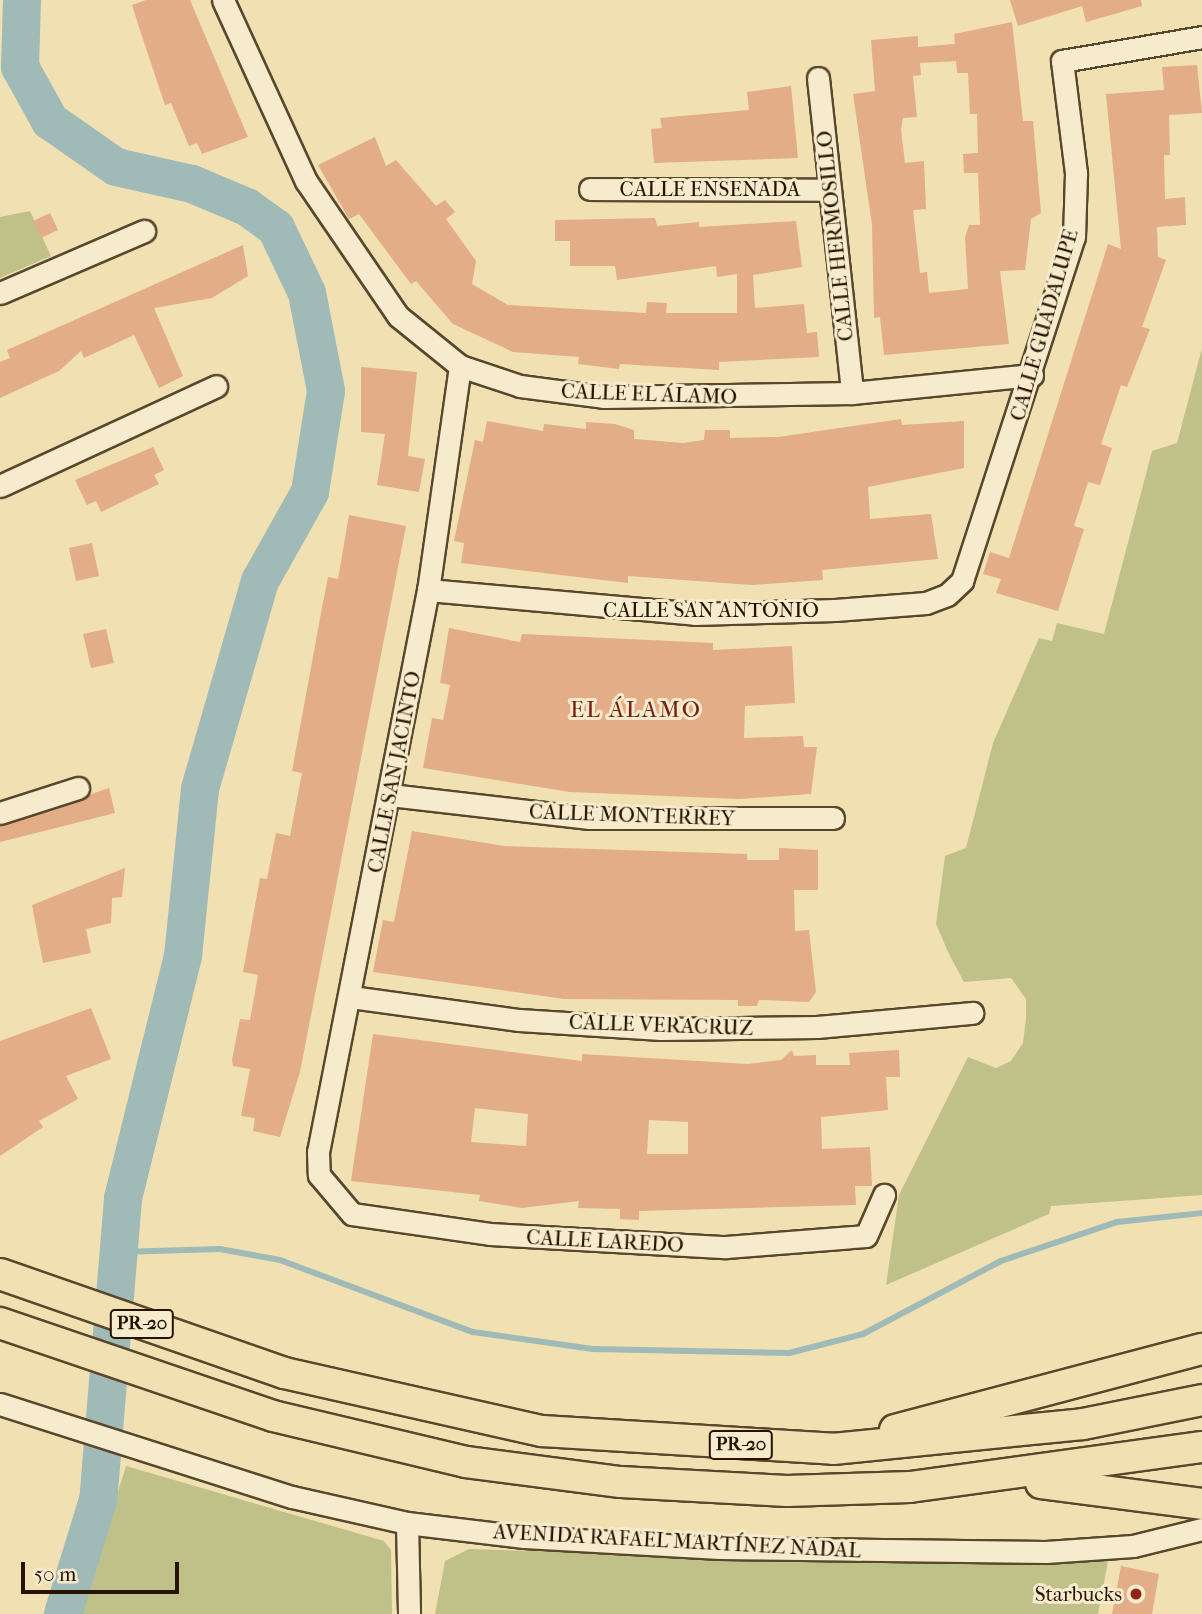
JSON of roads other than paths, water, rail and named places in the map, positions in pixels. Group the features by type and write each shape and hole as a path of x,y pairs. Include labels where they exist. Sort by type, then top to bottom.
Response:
{"highway":[{"name":"PR-20","path":"0,1274 284,1373 542,1431 833,1449 1083,1424 1202,1400"},
{"name":"PR-20","path":"0,1323 273,1416 466,1462 621,1482 787,1491 1006,1479 1202,1447"},
{"path":"833,1449 1202,1349"},
{"path":"1006,1479 1202,1504"},
{"path":"1117,1493 1202,1490"}],"street":[{"name":"CALLE EL ÁLAMO","path":"223,0 306,181 398,316 460,366 488,379 570,395 852,393 1032,375"},
{"name":"CALLE GUADALUPE","path":"971,557 1032,375 1074,237 1076,173 1062,61 1202,37"},
{"name":"CALLE HERMOSILLO","path":"818,79 852,393"},
{"name":"CALLE ENSENADA","path":"590,189 830,190"},
{"path":"0,293 144,231"},
{"name":"CALLE SAN JACINTO","path":"319,1175 318,1152 351,997 428,590 460,366"},
{"path":"0,486 216,386"},
{"name":"CALLE SAN ANTONIO","path":"428,590 616,611 835,610 926,603 947,595 962,581 971,557"},
{"path":"0,813 79,788"},
{"name":"CALLE MONTERREY","path":"390,794 590,818 833,818"},
{"name":"CALLE VERACRUZ","path":"351,997 519,1020 661,1029 817,1027 972,1013"},
{"name":"CALLE LAREDO","path":"319,1175 352,1214 490,1234 726,1247 866,1236 884,1195"},
{"name":"AVENIDA RAFAEL MARTÍNEZ NADAL","path":"0,1404 152,1457 407,1523 524,1537 720,1548 1004,1552 1133,1546 1202,1529"},
{"path":"407,1523 409,1614"}],"waterway":[{"path":"22,0 20,67 50,121 116,167 192,184 247,207 276,228 307,293 326,391 310,492 260,581 200,789 183,956 123,1199 98,1500 63,1614"},
{"path":"120,1252 220,1249 280,1260 473,1332 593,1349 789,1353 863,1334 1001,1261 1117,1222 1202,1213"}],"place":[{"name":"Starbucks","path":"1136,1594"}],"district":[{"name":"EL ÁLAMO","path":"636,710"}]}
